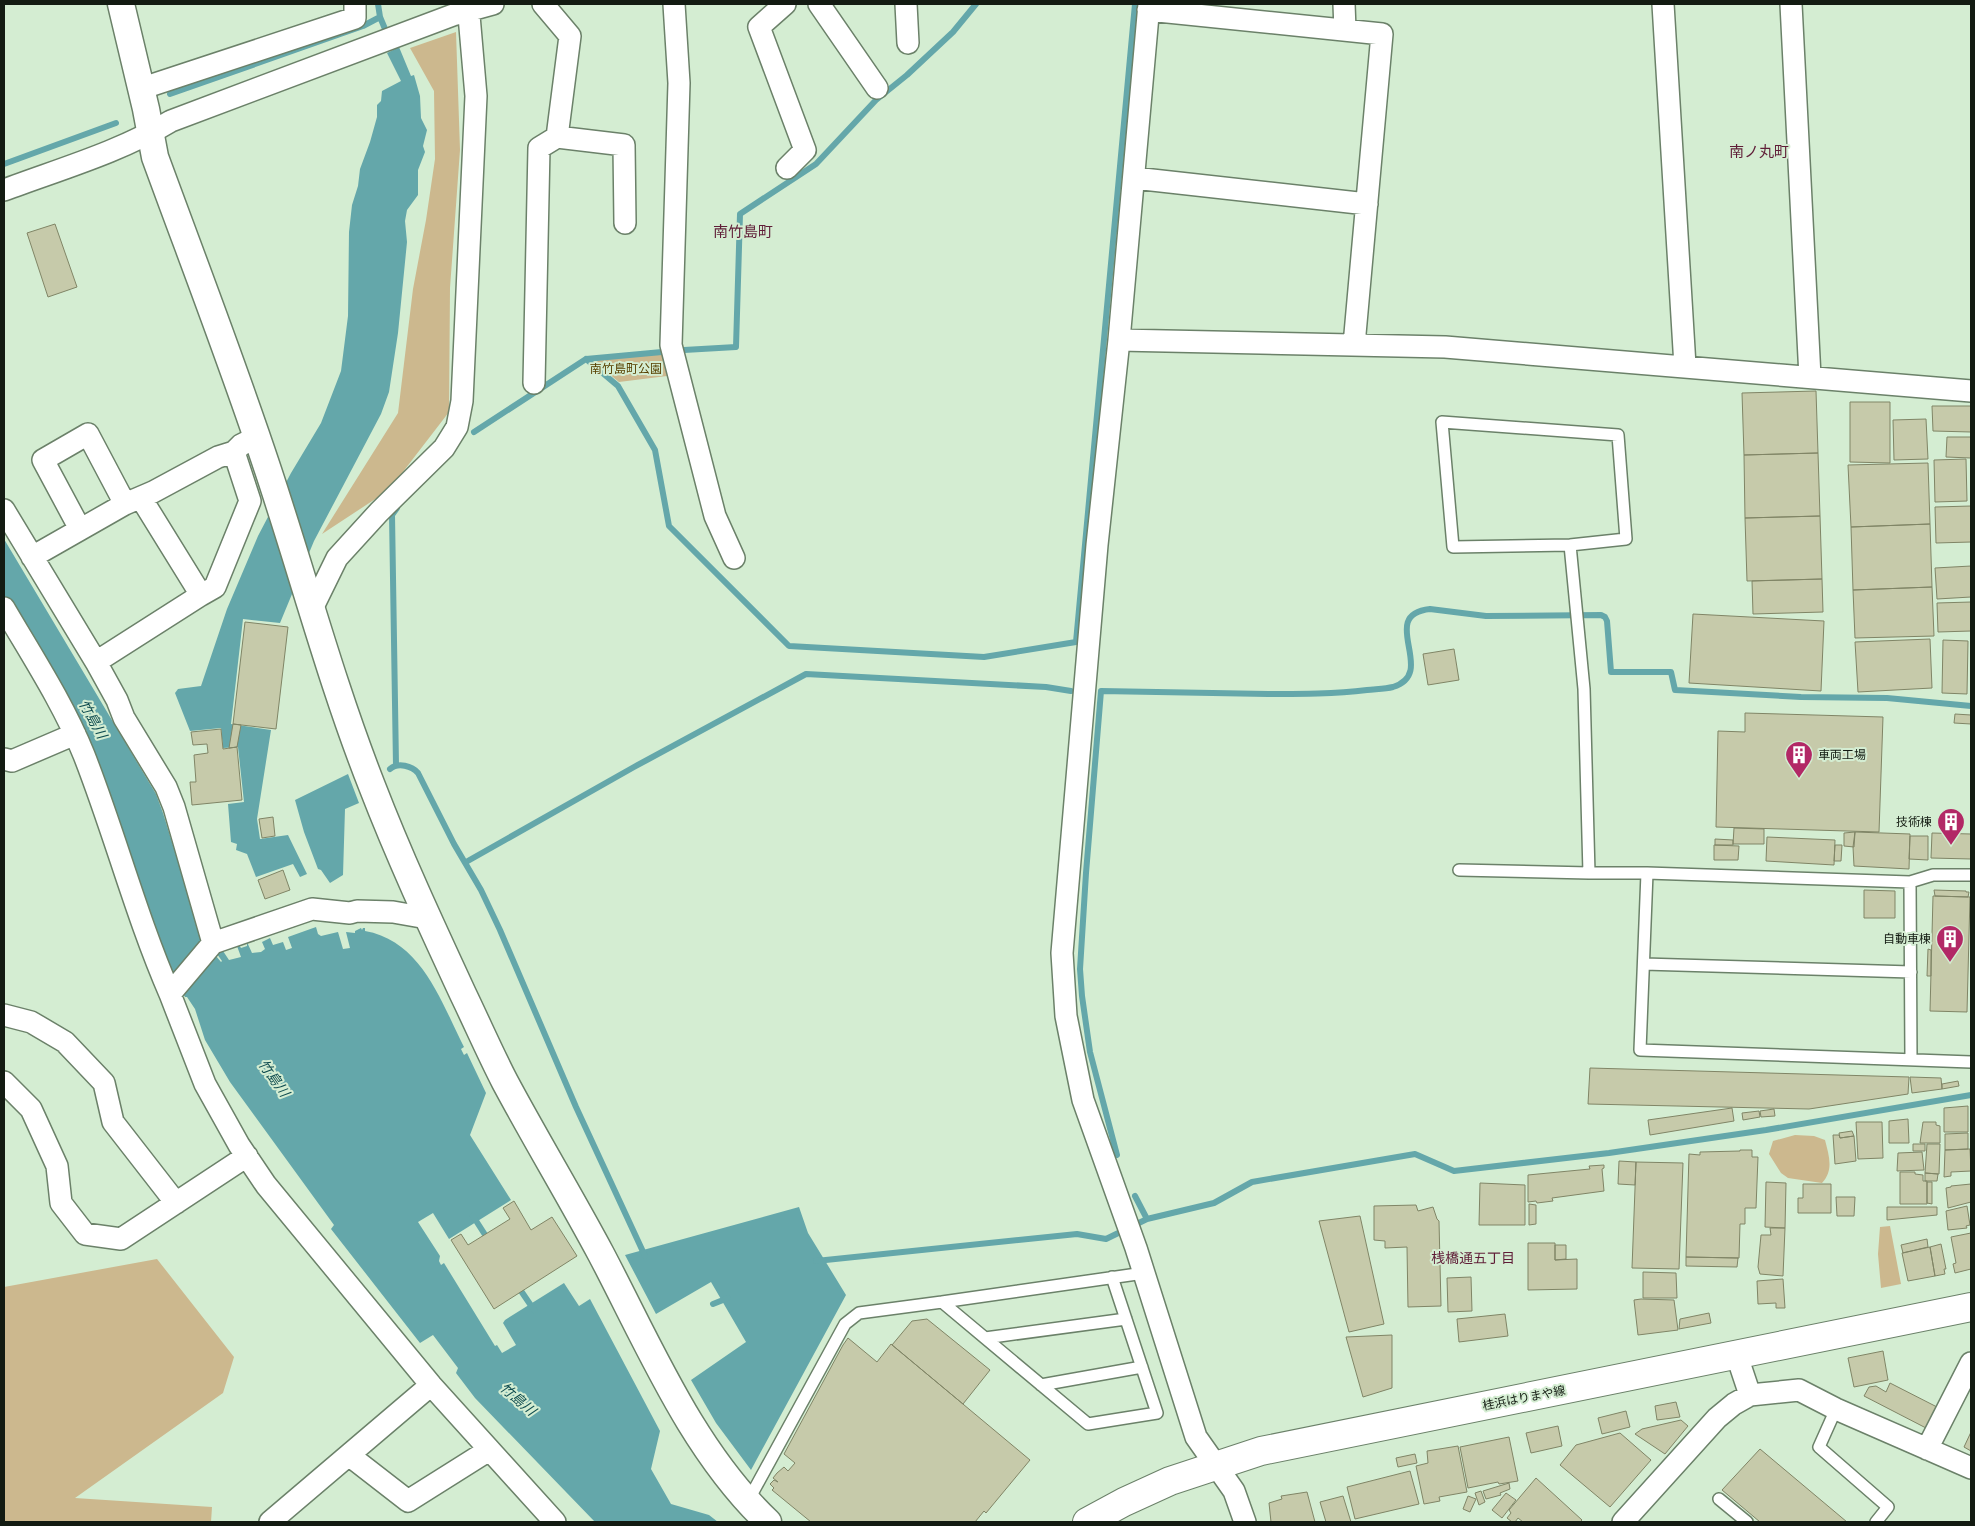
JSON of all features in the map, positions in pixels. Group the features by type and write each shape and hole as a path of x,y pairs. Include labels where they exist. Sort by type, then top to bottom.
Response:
{"main road":[{"name":"桂浜はりまや線","path":"1087,1522 1124,1502 1170,1481 1262,1451 1971,1310"}],"street":[{"path":"121,4 156,157 257,437 309,604 371,783 427,918 504,1080 600,1252 661,1369 703,1443 747,1503 768,1522"},
{"path":"140,89 355,18 355,4"},
{"path":"4,190 151,133 171,121 464,10 493,4"},
{"path":"543,4 570,36 557,137"},
{"path":"674,4 679,83 671,345 715,516 734,558"},
{"path":"785,4 759,27 805,150 787,168"},
{"path":"820,4 878,88"},
{"path":"906,4 908,43"},
{"path":"1344,4 1344,30"},
{"path":"1663,4 1685,366"},
{"path":"1791,4 1810,377"},
{"path":"1245,1522 1234,1491 1196,1437 1136,1248 1083,1100 1066,1016 1062,953 1097,544 1119,340 1149,7 1382,34 1354,346"},
{"path":"309,604 337,558 379,512 444,448 457,427 462,401 476,96 464,10"},
{"path":"534,383 539,148 557,137 624,145 625,224"},
{"path":"1134,178 1367,204"},
{"path":"1119,340 1445,347 1971,390"},
{"path":"80,529 43,460 88,434 133,501 201,595"},
{"path":"32,557 133,501 218,457 234,452 241,445 257,437"},
{"path":"96,662 215,587 250,501 234,452"},
{"path":"4,510 96,662 117,700 124,718 171,797 210,946"},
{"path":"4,608 66,714 75,734 84,755 152,953 172,992 205,1084 247,1156 266,1185 431,1385 555,1522"},
{"path":"4,759 12,761 75,734"},
{"path":"172,992 210,946 312,909 350,913 357,911 393,912 427,918"},
{"path":"4,1015 31,1022 65,1042 104,1083 113,1122 176,1203"},
{"path":"4,1082 31,1109 57,1166 61,1203 85,1234 121,1239 247,1156"},
{"path":"1737,1356 1750,1395"},
{"path":"1927,1449 1971,1364"},
{"path":"270,1522 350,1456 431,1385"},
{"path":"1629,1520 1717,1418 1734,1404 1750,1395 1799,1390 1836,1409 1971,1468"},
{"path":"350,1456 408,1501 489,1450"}],"lane":[{"path":"1442,422 1618,435 1626,539 1570,545 1453,547 1442,422"},
{"path":"1570,545 1584,689 1589,873"},
{"path":"1459,870 1647,873 1910,882 1933,875 1971,875"},
{"path":"1647,873 1640,1050 1971,1062"},
{"path":"1910,882 1911,1060"},
{"path":"1644,964 1911,972"},
{"path":"747,1503 845,1324 859,1313 1144,1273"},
{"path":"942,1302 1088,1424 1157,1413 1112,1278"},
{"path":"985,1338 1126,1319"},
{"path":"1041,1385 1142,1367"},
{"path":"1836,1409 1819,1447 1888,1506 1876,1522"},
{"path":"1719,1499 1746,1522"}],"green space":[{"path":"456,32 460,150 450,288 449,412 389,490 322,534 398,413 413,289 435,159 434,91 410,48"},
{"name":"南竹島町公園","path":"662,353 667,376 619,382 592,360"},
{"path":"1795,1135 1814,1136 1825,1140 1829,1157 1829,1168 1826,1178 1822,1183 1788,1178 1781,1173 1769,1154 1773,1141"},
{"path":"1890,1226 1901,1284 1881,1288 1878,1254 1880,1227"},
{"path":"157,1259 234,1357 223,1393 75,1498 212,1507 211,1522 4,1522 4,1287"}],"water":[{"path":"399,47 411,76 414,75 420,96 421,118 427,130 423,146 425,152 418,170 418,195 407,210 405,221 407,242 398,333 389,392 381,414 314,541 280,623 243,619 231,724 271,730 257,819 260,839 288,835 307,874 300,877 293,864 256,877 247,854 236,850 237,844 231,842 228,804 244,802 238,747 223,748 221,728 190,731 175,693 178,689 201,686 227,609 258,536 291,473 321,423 341,371 348,316 349,232 352,205 358,186 360,169 377,117 377,105 381,101 382,91 401,81 387,53"},
{"name":"竹島川","path":"4,539 156,794 202,939 221,962 217,954 223,951 229,960 241,957 237,946 239,945 241,948 247,946 247,942 252,953 261,952 265,949 262,942 270,938 273,945 283,942 286,950 292,948 288,937 316,927 318,934 321,936 338,932 343,949 350,948 346,932 355,933 355,931 361,928 362,930 365,928 365,931 385,937 401,947 415,960 427,976 438,993 464,1047 461,1049 464,1055 467,1053 486,1093 470,1135 511,1200 449,1239 433,1213 418,1222 440,1256 439,1261 441,1265 444,1263 495,1346 497,1345 502,1353 516,1345 503,1323 505,1320 564,1283 579,1306 590,1299 660,1431 651,1469 671,1504 709,1515 718,1522 595,1522 475,1398 456,1373 458,1368 433,1335 420,1343 331,1229 334,1225 230,1082 205,1040 195,1009 187,997 185,997 173,975 86,730 27,628 24,629 4,595"},
{"path":"348,774 359,803 345,809 343,875 330,883 321,870 318,869 304,832 295,800"},
{"path":"799,1207 808,1233 846,1295 751,1470 716,1423 691,1380 746,1342 711,1282 656,1314 625,1255"}],"building":[{"path":"55,224 77,287 48,297 27,233"},
{"path":"1816,391 1818,453 1744,455 1742,393"},
{"path":"1850,402 1890,402 1890,463 1850,462"},
{"path":"1932,406 1971,406 1971,432 1933,431"},
{"path":"1926,419 1928,459 1894,460 1893,420"},
{"path":"1947,437 1971,437 1971,458 1946,457"},
{"path":"1818,453 1820,516 1745,518 1744,455"},
{"path":"1966,459 1967,501 1935,502 1934,460"},
{"path":"1928,463 1930,524 1851,527 1848,465"},
{"path":"1971,506 1971,542 1936,543 1935,507"},
{"path":"1820,516 1822,579 1747,581 1745,518"},
{"path":"1930,524 1932,587 1853,590 1851,527"},
{"path":"1971,566 1971,597 1937,599 1935,568"},
{"path":"1822,579 1823,612 1753,614 1752,581"},
{"path":"1932,587 1934,636 1855,638 1853,590"},
{"path":"1971,602 1971,631 1938,632 1937,603"},
{"path":"1693,614 1824,621 1821,691 1689,683"},
{"path":"245,622 288,627 276,729 233,724"},
{"path":"1930,639 1932,688 1858,692 1855,642"},
{"path":"1943,640 1968,641 1967,694 1942,693"},
{"path":"1454,649 1459,680 1428,685 1423,654"},
{"name":"車両工場","path":"1745,713 1883,717 1879,832 1716,827 1718,731 1745,732"},
{"path":"1955,714 1971,715 1971,724 1954,723"},
{"path":"233,724 241,725 237,747 229,748"},
{"path":"221,729 223,749 237,747 242,800 192,805 190,782 196,782 194,755 208,753 207,744 193,745 191,732"},
{"path":"273,817 275,836 262,838 259,819"},
{"path":"1734,828 1764,829 1764,844 1733,844"},
{"path":"1855,832 1910,834 1909,869 1854,866 1853,847"},
{"path":"1855,832 1854,847 1844,846 1844,833"},
{"name":"技術棟","path":"1932,833 1971,834 1971,859 1931,858"},
{"path":"1910,836 1928,836 1928,860 1909,859"},
{"path":"1767,837 1835,840 1834,865 1766,861"},
{"path":"1715,839 1733,840 1733,845 1715,845"},
{"path":"1714,845 1739,846 1738,860 1714,860"},
{"path":"1835,845 1842,845 1841,861 1834,861"},
{"path":"283,870 290,890 265,899 258,880"},
{"path":"1864,890 1895,891 1895,918 1864,918"},
{"path":"1934,890 1969,892 1968,897 1935,896"},
{"name":"自動車棟","path":"1933,896 1970,897 1967,1012 1930,1011"},
{"path":"1928,949 1931,950 1931,976 1927,976"},
{"path":"1590,1068 1909,1077 1908,1094 1809,1109 1588,1104"},
{"path":"1910,1077 1941,1078 1942,1089 1912,1093"},
{"path":"1958,1081 1959,1086 1942,1089 1942,1084"},
{"path":"1968,1106 1968,1132 1944,1132 1944,1108"},
{"path":"1732,1108 1734,1121 1650,1135 1648,1120"},
{"path":"1774,1109 1775,1116 1761,1117 1760,1111"},
{"path":"1759,1111 1760,1117 1743,1120 1742,1113"},
{"path":"1908,1119 1909,1143 1889,1143 1889,1121"},
{"path":"1856,1122 1882,1122 1883,1158 1858,1159"},
{"path":"1923,1122 1936,1122 1936,1125 1940,1126 1940,1143 1920,1143"},
{"path":"1852,1131 1854,1136 1840,1138 1839,1133"},
{"path":"1968,1133 1968,1149 1945,1150 1945,1134"},
{"path":"1833,1135 1839,1135 1840,1138 1854,1136 1856,1161 1835,1164"},
{"path":"1913,1144 1925,1144 1925,1151 1913,1151"},
{"path":"1927,1144 1940,1144 1939,1174 1925,1173"},
{"path":"1970,1149 1971,1171 1951,1172 1951,1176 1944,1177 1945,1150"},
{"path":"1752,1150 1752,1157 1758,1157 1756,1208 1745,1208 1745,1224 1740,1224 1739,1258 1686,1257 1689,1154 1700,1155 1700,1152"},
{"path":"1922,1152 1924,1170 1897,1171 1898,1153"},
{"path":"1619,1161 1636,1162 1635,1185 1618,1184"},
{"path":"1636,1162 1683,1163 1679,1269 1632,1268"},
{"path":"1604,1165 1602,1169 1604,1191 1552,1198 1553,1201 1528,1202 1528,1175 1590,1169 1589,1166"},
{"path":"1900,1172 1915,1172 1915,1174 1923,1175 1923,1181 1927,1181 1927,1204 1900,1204"},
{"path":"1925,1173 1938,1174 1937,1181 1925,1181"},
{"path":"1766,1182 1786,1183 1785,1228 1765,1227"},
{"path":"1927,1182 1932,1182 1932,1204 1927,1203"},
{"path":"1480,1183 1525,1185 1525,1225 1479,1225"},
{"path":"1803,1184 1831,1184 1831,1213 1798,1213 1798,1198 1803,1198"},
{"path":"1971,1184 1971,1202 1948,1208 1946,1188"},
{"path":"1836,1197 1855,1197 1854,1216 1837,1216"},
{"path":"514,1201 531,1230 552,1217 577,1256 494,1309 451,1240 461,1234 468,1245 510,1219 503,1208"},
{"path":"1529,1204 1536,1205 1536,1224 1529,1225"},
{"path":"1416,1205 1418,1211 1433,1207 1439,1221 1441,1306 1408,1307 1407,1247 1385,1248 1385,1241 1374,1240 1374,1206"},
{"path":"1967,1206 1970,1225 1966,1226 1967,1228 1948,1230 1946,1211"},
{"path":"1887,1207 1937,1207 1937,1215 1887,1220"},
{"path":"1360,1216 1384,1324 1349,1332 1319,1221"},
{"path":"1770,1228 1785,1228 1783,1276 1760,1274 1758,1267 1761,1235 1771,1235"},
{"path":"1971,1233 1971,1269 1955,1273 1953,1264 1956,1263 1951,1237"},
{"path":"1927,1239 1928,1247 1903,1253 1901,1245"},
{"path":"1528,1243 1555,1243 1555,1260 1577,1259 1577,1289 1528,1290"},
{"path":"1941,1244 1946,1269 1944,1269 1945,1274 1935,1276 1930,1247"},
{"path":"1555,1245 1566,1245 1566,1259 1555,1260"},
{"path":"1930,1247 1935,1276 1908,1281 1902,1253"},
{"path":"1686,1257 1738,1258 1737,1267 1686,1266"},
{"path":"1643,1272 1676,1273 1677,1298 1643,1298"},
{"path":"1471,1277 1472,1311 1448,1312 1447,1278"},
{"path":"1783,1279 1785,1308 1776,1308 1776,1303 1758,1304 1757,1281"},
{"path":"1634,1300 1674,1300 1678,1330 1638,1335"},
{"path":"1709,1313 1711,1323 1679,1329 1680,1319"},
{"path":"1505,1314 1508,1336 1459,1342 1457,1319"},
{"path":"927,1319 990,1370 963,1404 892,1345 912,1321"},
{"path":"1392,1335 1392,1388 1363,1397 1346,1337"},
{"path":"848,1338 877,1362 891,1344 1030,1460 986,1513 984,1511 975,1522 811,1522 772,1490 774,1488 770,1484 774,1480 778,1482 773,1478 777,1473 784,1467 788,1471 795,1463 784,1454"},
{"path":"1883,1351 1888,1380 1854,1387 1848,1358"},
{"path":"1890,1383 1937,1407 1926,1428 1864,1396 1869,1387 1876,1386 1886,1392"},
{"path":"1676,1402 1680,1417 1657,1420 1655,1406"},
{"path":"1626,1411 1630,1427 1602,1434 1598,1418"},
{"path":"1681,1420 1688,1426 1665,1454 1635,1434 1642,1429"},
{"path":"1558,1426 1562,1446 1531,1453 1526,1433"},
{"path":"1971,1432 1971,1451 1964,1447"},
{"path":"1620,1433 1651,1460 1610,1507 1560,1465 1576,1445"},
{"path":"1509,1437 1518,1481 1499,1484 1498,1482 1468,1488 1460,1447"},
{"path":"1458,1446 1467,1492 1439,1497 1440,1501 1424,1504 1416,1466 1428,1463 1427,1451"},
{"path":"1760,1449 1847,1522 1760,1522 1722,1490"},
{"path":"1415,1454 1417,1463 1398,1467 1396,1458"},
{"path":"1410,1471 1419,1504 1355,1519 1347,1487"},
{"path":"1536,1478 1582,1520 1580,1522 1523,1522 1518,1518 1515,1522 1512,1522 1507,1518 1511,1513 1509,1510"},
{"path":"1509,1483 1510,1489 1500,1493 1501,1495 1486,1499 1483,1491"},
{"path":"1481,1491 1485,1502 1479,1505 1475,1493"},
{"path":"1307,1492 1315,1522 1271,1522 1269,1503 1282,1499 1281,1496"},
{"path":"1506,1493 1516,1500 1502,1518 1492,1510"},
{"path":"1343,1496 1351,1522 1326,1522 1320,1502"},
{"path":"1468,1496 1476,1499 1470,1512 1463,1509"}],"waterway":[{"path":"378,4 380,17 388,36"},
{"path":"684,350 736,347 740,214 816,164 876,100 907,75 953,32 976,4"},
{"path":"586,359 618,386 655,450 669,526 789,646 984,657 1076,642 1135,4"},
{"path":"170,94 363,26 380,17"},
{"path":"4,164 116,123"},
{"path":"474,432 586,359 662,352"},
{"path":"396,765 392,515 397,508"},
{"path":"1117,1155 1090,1052 1080,969 1101,691 1306,694 1393,687 1406,680 1411,670 1407,633 1408,622 1415,614 1430,609 1486,616 1601,615 1607,621 1611,672 1671,672 1675,690 1801,697 1887,698 1971,706"},
{"path":"466,862 634,767 806,674 1046,687 1071,691"},
{"path":"390,769 397,766 405,766 412,768 418,773 454,844 481,890 576,1107 645,1256"},
{"path":"816,1261 1077,1234 1106,1239 1147,1219 1214,1203 1252,1182 1415,1154 1454,1171 1609,1153 1766,1130 1971,1095"},
{"path":"1135,1196 1147,1219"},
{"path":"473,1216 489,1241"},
{"path":"517,1285 534,1310"},
{"path":"713,1304 728,1298"}],"place":[{"name":"車両工場","path":"1799,779"},
{"name":"技術棟","path":"1951,846"},
{"name":"自動車棟","path":"1950,963"}],"district":[{"name":"南ノ丸町","path":"1759,152"},
{"name":"南竹島町","path":"743,232"},
{"name":"桟橋通五丁目","path":"1473,1258"}]}
